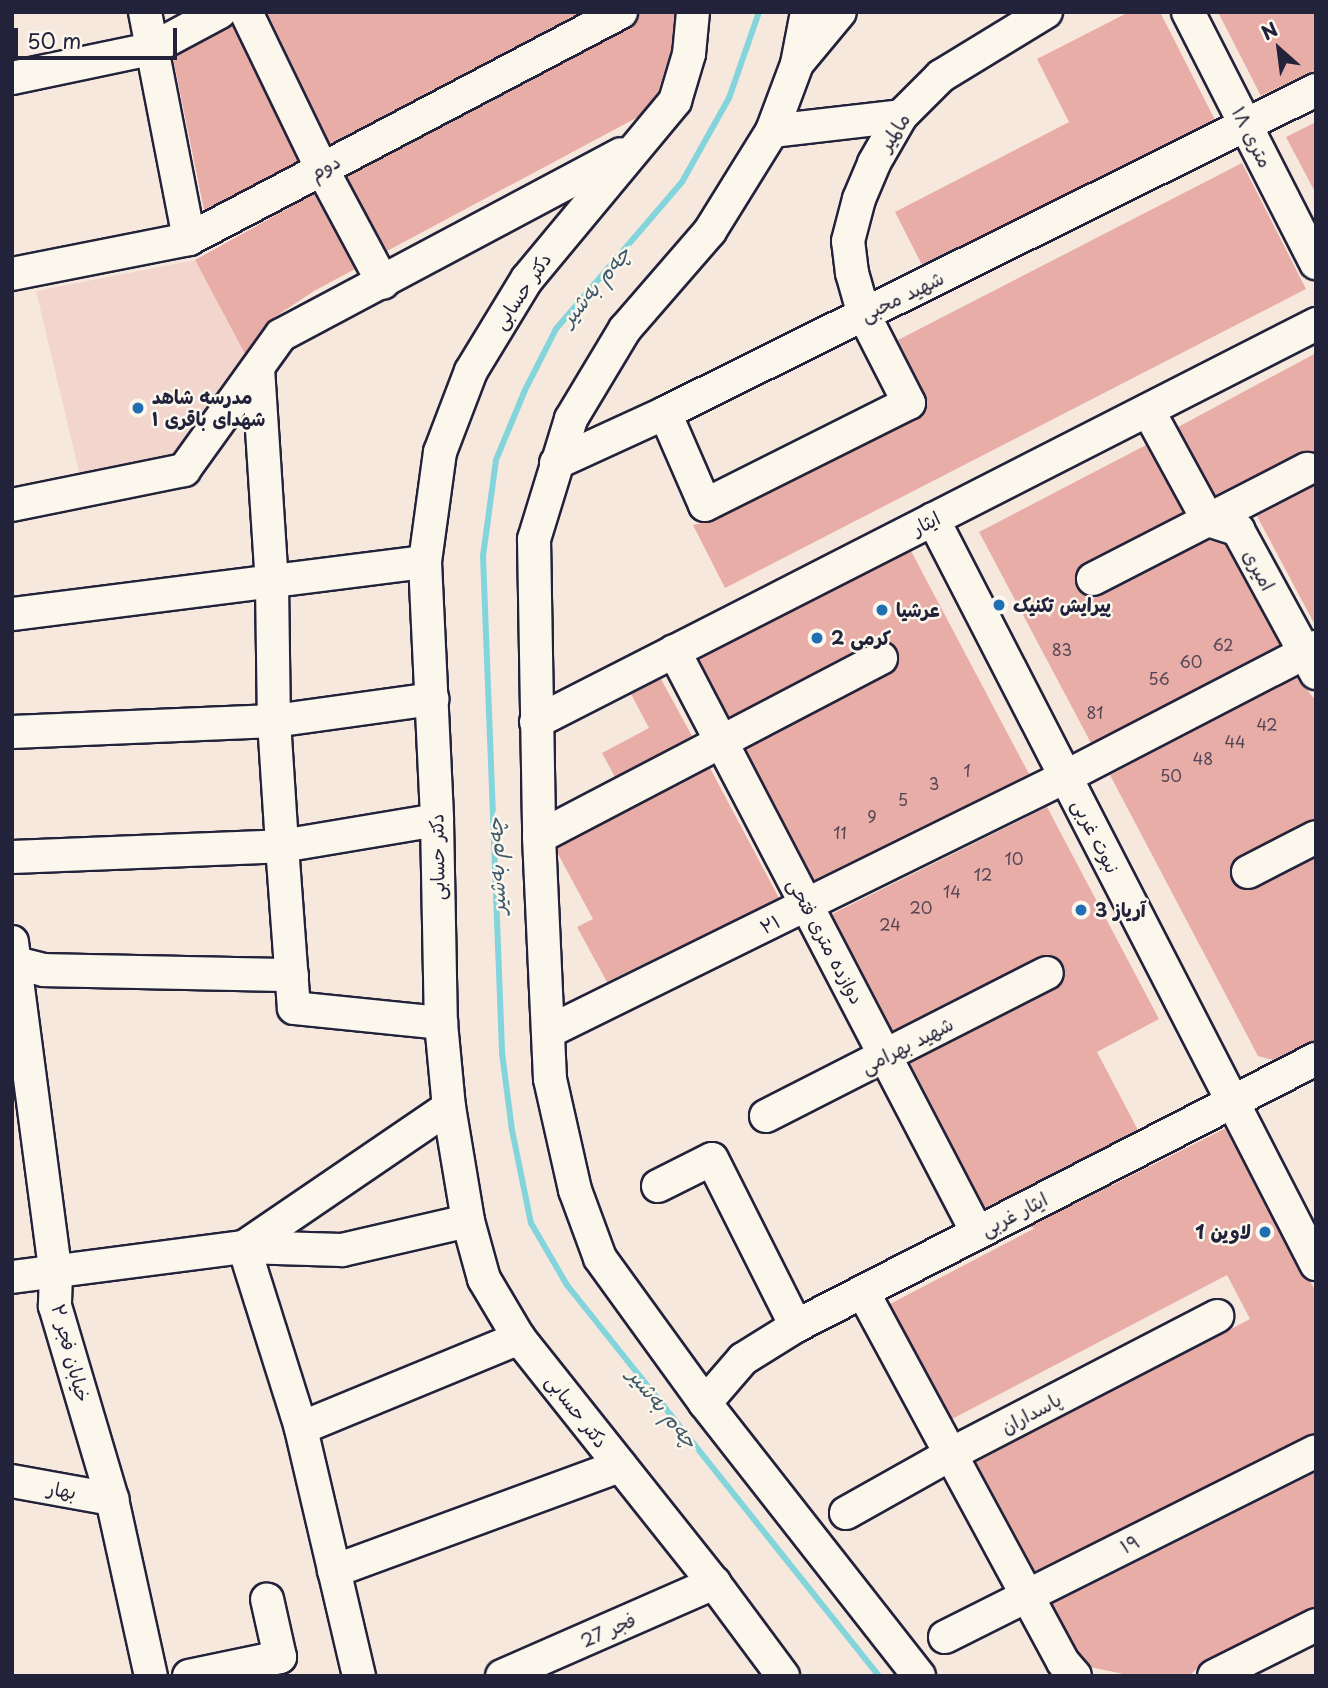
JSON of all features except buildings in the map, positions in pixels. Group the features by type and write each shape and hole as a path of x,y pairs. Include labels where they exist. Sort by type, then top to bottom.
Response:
{"street":[{"path":"145,12 189,239"},
{"path":"12,78 151,49 220,12"},
{"path":"246,12 322,169 383,283"},
{"name":"دوم","path":"12,274 189,239 621,12"},
{"name":"دکتر حسابی","path":"693,12 689,54 676,101 635,146 527,279 471,370 440,452 425,562 437,820 441,1023 449,1107 468,1221 484,1279 519,1338 714,1583 783,1676"},
{"path":"807,12 797,64 772,131 710,231 625,328 571,419 534,539 539,837 550,1079 575,1190 600,1258 705,1403 919,1676"},
{"path":"797,64 840,12"},
{"name":"مالمیر","path":"665,413 705,505 909,403 864,315 852,272 848,241 859,199 874,163 901,117 941,76 1046,12"},
{"name":"۱۸ متری","path":"1188,12 1316,263"},
{"name":"شهید محبی","path":"556,463 665,413 1316,90"},
{"path":"772,131 901,117"},
{"path":"12,505 184,470 282,335 635,146"},
{"name":"ایثار","path":"536,722 1316,324"},
{"path":"258,369 272,583 274,721 294,1008 441,1023"},
{"path":"1147,410 1208,520"},
{"path":"1093,579 1307,469"},
{"name":"نبوت غربی","path":"933,519 1316,1264"},
{"name":"امیری","path":"1208,520 1238,530 1312,658"},
{"path":"12,614 425,562"},
{"name":"دوازده متری فتحی","path":"674,651 977,1232"},
{"path":"539,837 881,658"},
{"name":"۲۱","path":"548,1032 1312,658"},
{"path":"12,732 274,721 432,699"},
{"path":"12,857 282,846 437,820"},
{"path":"1248,872 1316,836"},
{"path":"13,955 44,971 292,975"},
{"name":"خیابان فجر ۲","path":"13,955 56,1274 55,1306 112,1499 151,1676"},
{"name":"شهید بهرامی","path":"766,1116 1048,973"},
{"name":"ایثار غربی","path":"705,1403 743,1359 796,1326 1316,1059"},
{"path":"244,1247 449,1107"},
{"path":"658,1186 712,1158 796,1326"},
{"path":"12,1278 244,1247 342,1250 468,1221"},
{"path":"244,1247 301,1428 359,1676"},
{"path":"863,1292 1063,1662 1075,1676"},
{"name":"پاسداران","path":"846,1513 951,1454 1217,1315"},
{"path":"301,1428 519,1338"},
{"name":"۱۹","path":"945,1637 1316,1451"},
{"path":"334,1571 620,1466"},
{"name":"بهار","path":"12,1481 112,1499"},
{"name":"فجر 27","path":"502,1676 714,1583"},
{"path":"189,1676 280,1657 267,1599"},
{"path":"1214,1676 1268,1664 1316,1625"}],"shaded area":[{"name":"مدرسه شاهد شهدای باقری ۱","path":"195,260 247,358 175,458 80,476 36,291"}],"waterway":[{"name":"چەم بەشیر","path":"759,12 729,98 682,182 556,329 525,390 496,460 483,556 502,1053 512,1130 531,1223 567,1285 879,1676"}],"place":[{"name":"مدرسه شاهد شهدای باقری ۱","path":"138,408"},
{"name":"پیرایش تکنیک","path":"999,605"},
{"name":"عرشیا","path":"882,610"},
{"name":"کرمی 2","path":"817,638"},
{"name":"آریاز 3","path":"1081,910"},
{"name":"لاوین 1","path":"1265,1232"}]}
